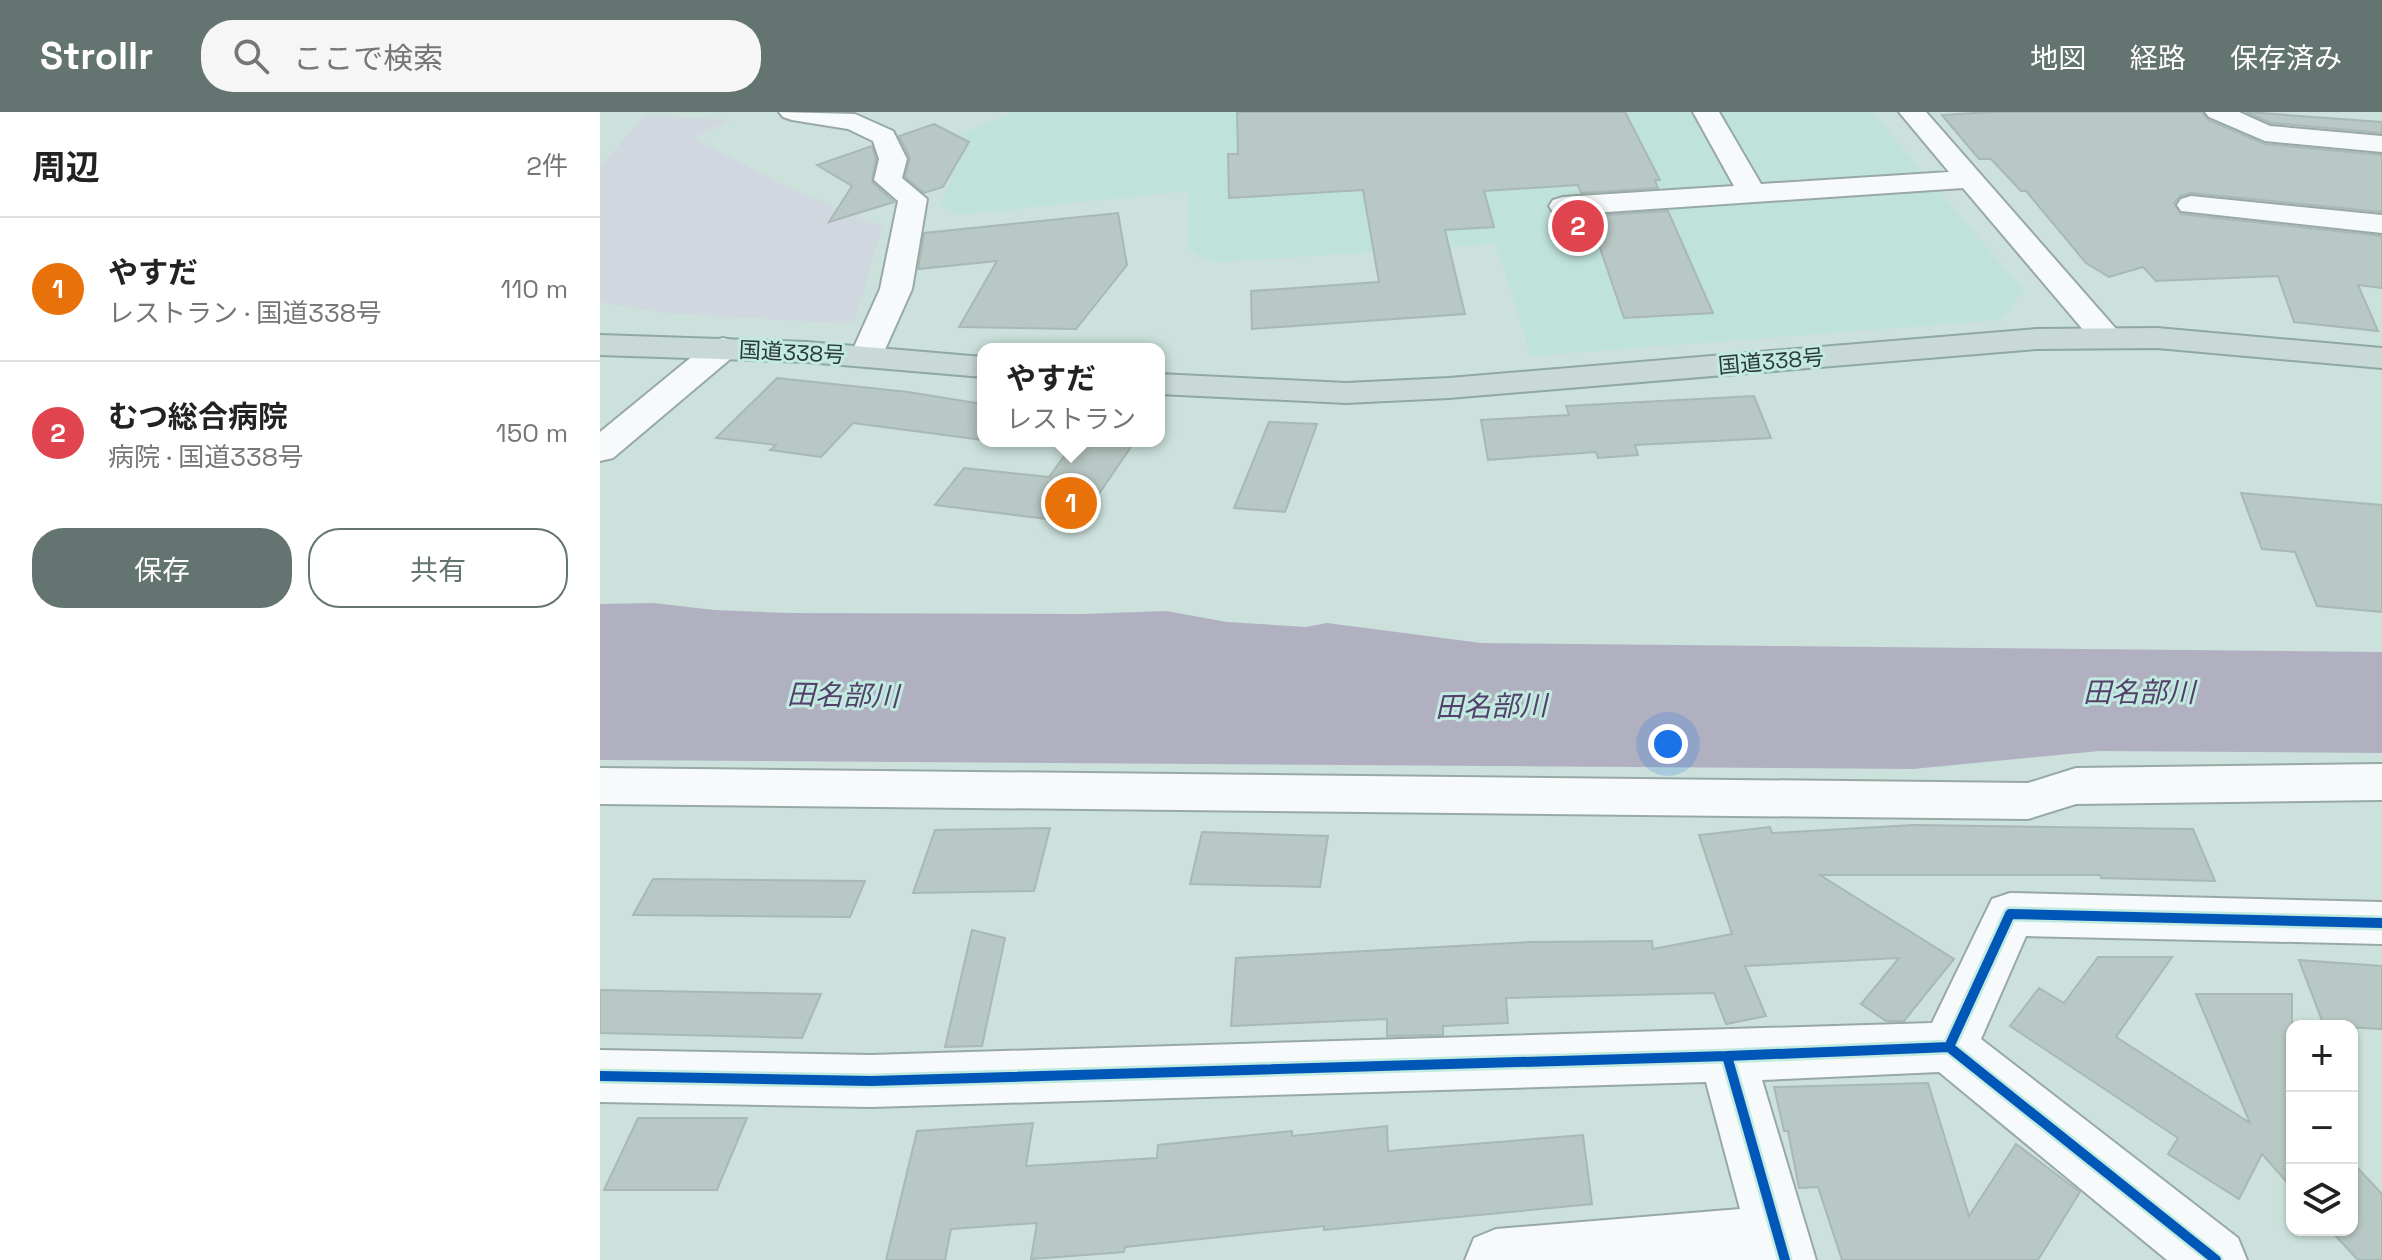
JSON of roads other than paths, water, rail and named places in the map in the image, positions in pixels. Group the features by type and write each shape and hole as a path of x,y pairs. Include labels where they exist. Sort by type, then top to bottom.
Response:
{"highway":[{"name":"国道338号","path":"1165,384 1346,393 1449,388 2036,339 2231,342 2379,363"},
{"name":"国道338号","path":"607,342 867,356 977,366"}],"street":[{"path":"792,112 855,122 884,137 893,159 888,180 913,199 896,289 867,356"},
{"path":"1706,112 1752,194"},
{"path":"1912,112 2108,338"},
{"path":"2218,112 2265,133 2382,144"},
{"path":"1563,206 1971,179"},
{"path":"2191,205 2382,224"},
{"path":"600,450 723,348"},
{"path":"600,786 2028,801 2076,786 2382,782"},
{"path":"1949,1047 2010,914 2382,923"},
{"path":"600,1076 871,1081 1949,1047 2216,1260"},
{"path":"1496,1260 1781,1248 1727,1056"}],"water":[{"name":"田名部川","path":"654,603 714,610 790,613 1082,614 1166,611 1227,622 1306,627 1327,623 1481,643 2382,652 2382,753 2099,751 1913,769 600,760 600,604"}],"place":[{"name":"むつ総合病院","path":"1578,226"},
{"name":"やすだ","path":"1071,503"}]}
